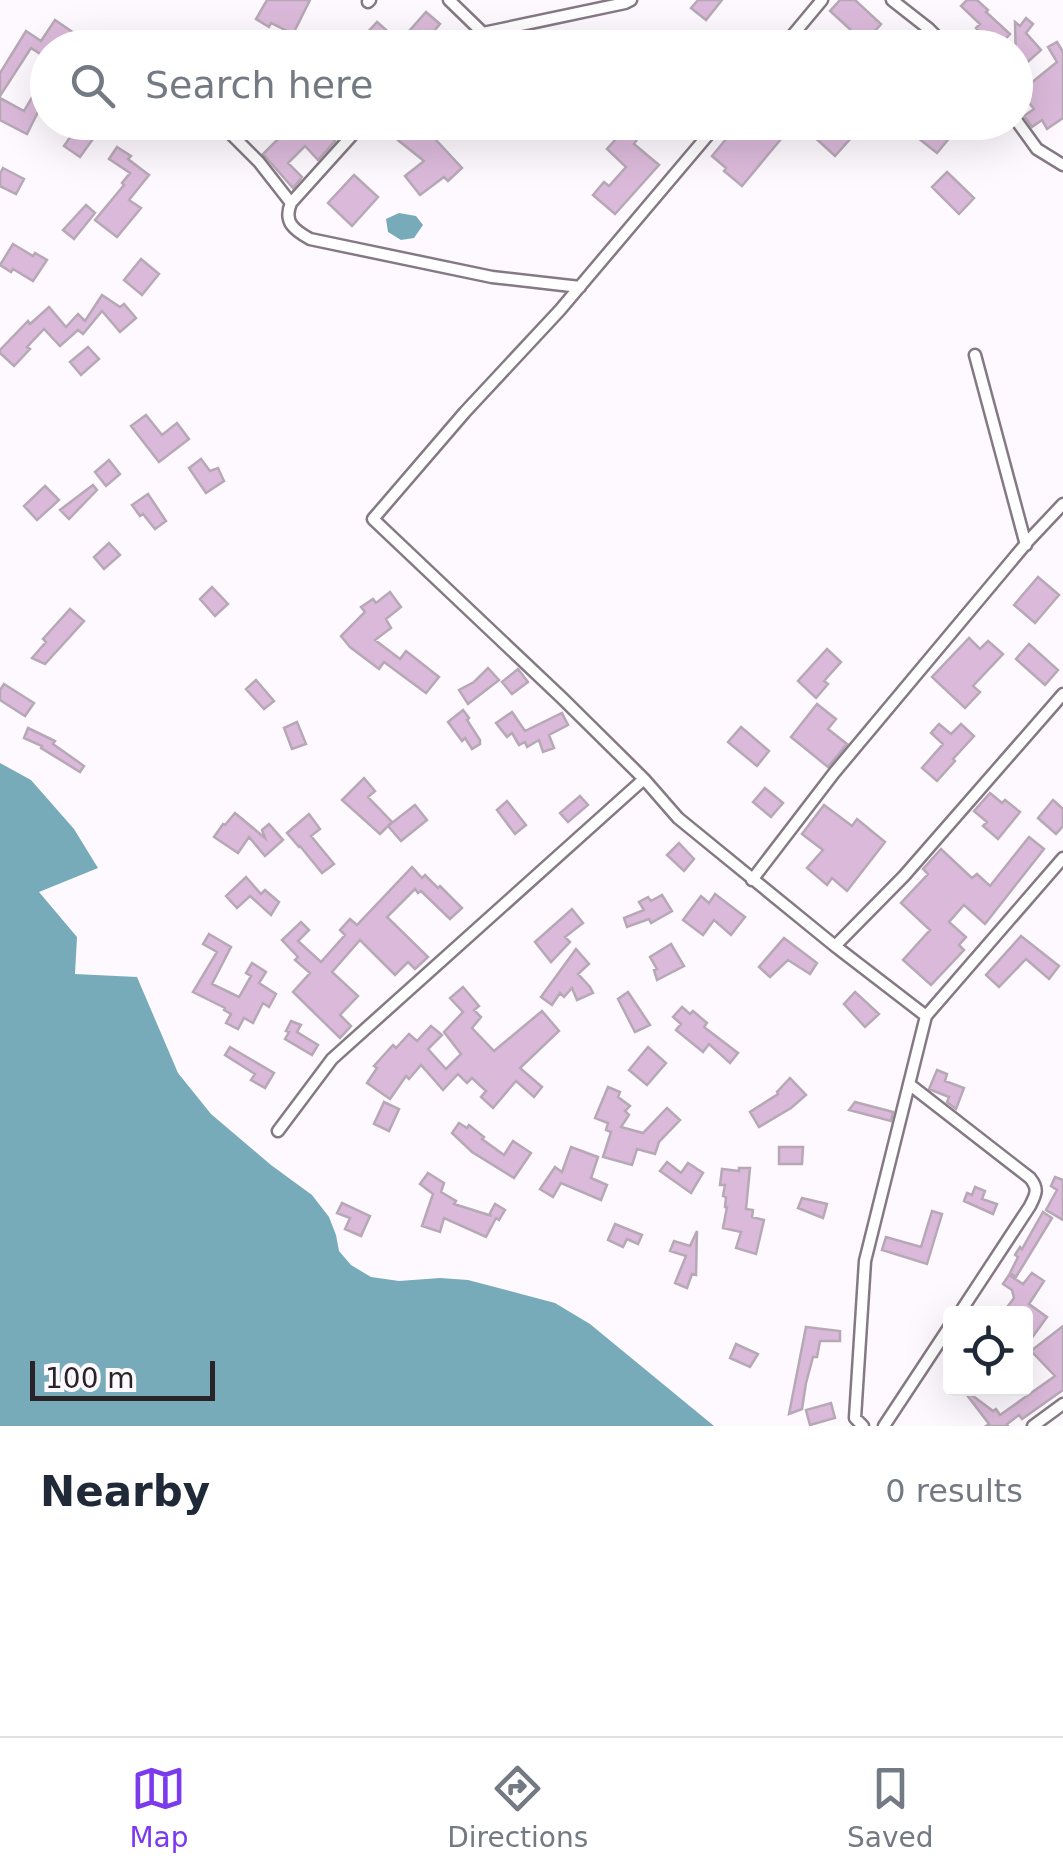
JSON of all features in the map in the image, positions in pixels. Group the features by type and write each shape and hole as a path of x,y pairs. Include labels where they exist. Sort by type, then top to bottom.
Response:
{"street":[{"path":"448,0 481,30"},
{"path":"498,30 631,0"},
{"path":"797,30 822,0"},
{"path":"892,0 930,30"},
{"path":"237,140 292,203"},
{"path":"348,140 292,203 289,222 295,231 310,239 492,276 580,287"},
{"path":"704,140 580,287 373,519 644,779 678,818 926,1016"},
{"path":"1031,140 1063,166"},
{"path":"975,356 1026,545"},
{"path":"752,880 834,773 1063,504"},
{"path":"835,946 904,876 1063,694"},
{"path":"278,1130 332,1059 644,779"},
{"path":"864,1426 855,1418 866,1260 926,1016 1063,858"},
{"path":"909,1084 1036,1186 1030,1206 964,1306"},
{"path":"884,1426 943,1337"},
{"path":"1033,1426 1063,1404"}],"water":[{"path":"399,213 416,216 423,225 414,238 401,240 388,232 386,219"},
{"path":"0,763 31,780 74,829 98,868 39,892 77,937 75,974 137,977 178,1073 211,1114 312,1195 329,1217 339,1251 351,1265 371,1277 399,1281 468,1280 555,1303 590,1324 714,1426 0,1426"}],"building":[{"path":"267,0 310,0 295,30 271,23 269,27 256,19"},
{"path":"698,0 722,0 706,20 691,8"},
{"path":"840,0 855,0 881,24 876,30 851,30 830,11"},
{"path":"967,0 977,0 1006,30 978,30 980,24 961,6"},
{"path":"426,12 440,24 435,30 410,30"},
{"path":"1026,18 1033,24 1028,30 1015,30 1015,22 1020,26"},
{"path":"55,20 70,30 48,30"},
{"path":"377,22 386,30 370,30"},
{"path":"26,31 30,34 30,50 0,96 0,73"},
{"path":"1033,41 1041,50 1033,57"},
{"path":"1057,42 1063,52 1063,118 1047,129 1042,120 1033,126 1033,81 1057,62 1048,47"},
{"path":"0,98 24,111 30,101 27,134 0,120"},
{"path":"68,140 92,140 80,157 64,146"},
{"path":"277,140 335,141 318,160 305,146 288,163 302,177 293,188 263,154"},
{"path":"398,140 436,140 462,168 448,181 444,177 420,195 405,176 424,161"},
{"path":"615,140 637,140 634,144 659,165 615,214 593,195 604,182 609,186 626,167 607,149"},
{"path":"725,140 780,140 742,186 712,156"},
{"path":"818,140 849,140 835,156"},
{"path":"921,140 948,140 937,153"},
{"path":"117,147 149,175 129,200 141,208 117,237 95,220 130,173 109,159"},
{"path":"3,168 24,179 16,194 0,186"},
{"path":"947,172 974,198 959,214 932,187"},
{"path":"354,175 378,197 352,226 328,203"},
{"path":"86,205 95,213 74,239 63,230"},
{"path":"13,244 47,260 33,281 0,265"},
{"path":"141,259 159,274 142,295 124,280"},
{"path":"102,295 120,307 124,304 136,318 120,332 102,311 83,334 78,330 60,346 44,329 14,366 0,353 28,321 30,324 49,307 66,327 78,314 85,321"},
{"path":"88,347 99,359 81,375 70,362"},
{"path":"146,415 162,435 177,423 189,439 159,462 131,426"},
{"path":"201,459 210,471 218,468 224,481 206,493 189,468"},
{"path":"109,460 120,474 106,486 95,472"},
{"path":"93,485 97,490 69,519 60,510"},
{"path":"45,486 59,500 37,520 24,506"},
{"path":"148,494 166,521 155,529 132,505"},
{"path":"109,543 120,555 104,569 94,557"},
{"path":"1038,577 1059,595 1035,623 1014,605"},
{"path":"212,587 228,604 215,616 200,599"},
{"path":"390,592 401,607 386,619 391,628 375,640 400,659 406,651 439,677 426,693 384,662 379,669 341,636 365,612 361,607 373,599 376,603"},
{"path":"70,609 84,621 45,664 32,658 46,642 43,639"},
{"path":"969,638 980,649 988,641 1003,654 973,686 980,692 965,708 932,677"},
{"path":"1029,644 1058,670 1045,685 1016,659"},
{"path":"827,649 841,662 824,681 828,684 816,698 798,681"},
{"path":"488,668 499,680 468,704 459,690"},
{"path":"518,669 528,682 512,694 502,682"},
{"path":"256,680 274,701 264,709 246,689"},
{"path":"4,684 34,703 25,716 0,700"},
{"path":"817,704 836,719 828,729 847,744 828,767 791,737"},
{"path":"463,710 480,740 472,749 448,722"},
{"path":"512,712 525,731 562,713 568,725 549,735 554,748 543,752 539,740 527,747 525,742 519,745 512,733 507,737 496,723"},
{"path":"297,722 306,744 292,749 284,728"},
{"path":"939,724 951,734 961,724 974,736 937,781 922,768 943,744 931,733"},
{"path":"741,727 769,751 757,766 728,742"},
{"path":"28,728 55,741 53,744 84,766 80,772 24,738"},
{"path":"364,778 375,791 368,797 392,822 380,834 342,800"},
{"path":"765,788 783,803 771,817 753,802"},
{"path":"990,793 1020,812 998,839 974,811"},
{"path":"580,796 588,805 568,822 560,813"},
{"path":"1053,800 1063,809 1063,826 1056,834 1038,818"},
{"path":"507,801 526,825 515,834 497,810"},
{"path":"415,805 427,820 401,841 388,826"},
{"path":"824,805 852,826 857,819 885,842 847,891 832,878 827,885 807,868 823,850 802,834"},
{"path":"235,813 265,838 262,830 269,824 283,840 265,856 249,837 238,853 214,837"},
{"path":"309,814 320,829 311,836 334,864 322,873 287,833"},
{"path":"1029,837 1044,849 985,924 964,905 949,922 966,937 959,945 964,950 931,985 903,960 930,930 901,903 928,874 923,869 941,849 972,878 977,874 990,886"},
{"path":"679,843 694,859 684,871 667,855"},
{"path":"412,867 422,878 425,875 440,886 462,908 450,919 415,889 387,917 428,957 415,969 408,962 395,975 360,940 332,972 358,996 340,1015 351,1026 340,1038 293,992 310,973 295,960 298,957 282,940 301,922 309,930 298,941 321,962 345,935 340,930 350,919 357,925"},
{"path":"246,877 261,894 265,890 279,902 271,915 250,896 237,908 226,896"},
{"path":"715,894 745,917 731,935 714,920 703,935 683,920 701,896 709,903"},
{"path":"662,895 672,911 651,923 649,919 627,927 624,918 644,910 639,902"},
{"path":"572,909 583,923 565,937 570,942 551,962 535,942"},
{"path":"209,934 231,947 212,984 239,997 251,976 246,973 252,963 266,972 259,983 276,994 269,1007 263,1003 253,1023 244,1018 238,1029 226,1023 231,1014 225,1008 193,992 217,952 203,944"},
{"path":"1021,936 1059,966 1049,979 1026,959 999,987 986,975"},
{"path":"784,938 817,963 810,974 788,960 770,977 759,967"},
{"path":"671,944 684,966 657,980 657,969 650,957"},
{"path":"576,949 589,964 578,974 593,993 577,1000 572,988 564,997 560,993 552,1005 541,997"},
{"path":"463,987 479,1006 474,1010 481,1017 472,1028 494,1051 542,1011 559,1031 520,1068 542,1087 534,1097 516,1081 493,1108 481,1097 486,1091 472,1078 467,1083 458,1074 443,1090 421,1065 409,1079 406,1076 390,1099 367,1083 377,1068 374,1066 393,1045 396,1048 409,1034 417,1041 431,1026 442,1035 428,1049 446,1069 461,1054 444,1032 463,1012 450,998"},
{"path":"628,992 650,1025 635,1032 618,999"},
{"path":"855,992 879,1014 865,1027 844,1004"},
{"path":"682,1007 690,1014 693,1011 707,1023 704,1027 738,1053 730,1063 709,1044 703,1052 676,1030 681,1024 673,1017"},
{"path":"291,1021 301,1025 297,1032 318,1045 312,1055 285,1039"},
{"path":"230,1047 274,1073 265,1088 251,1080 255,1074 225,1055"},
{"path":"648,1047 666,1063 647,1085 629,1070"},
{"path":"937,1070 947,1074 945,1081 964,1088 956,1109 947,1102 949,1097 929,1089"},
{"path":"790,1078 806,1095 759,1127 750,1112 778,1094"},
{"path":"608,1087 620,1092 618,1097 630,1106 621,1127 643,1133 667,1108 680,1120 659,1142 655,1154 637,1149 632,1165 603,1157 611,1132 606,1130 608,1123 595,1118"},
{"path":"384,1102 399,1109 389,1131 374,1124"},
{"path":"855,1102 893,1112 891,1121 849,1110"},
{"path":"459,1123 467,1128 469,1125 504,1155 513,1141 531,1153 514,1178 472,1152 452,1133"},
{"path":"571,1147 598,1157 591,1178 607,1185 601,1200 561,1183 553,1197 540,1189 555,1167 562,1172"},
{"path":"779,1147 803,1147 802,1164 779,1164"},
{"path":"667,1162 681,1173 688,1163 703,1173 691,1193 660,1171"},
{"path":"750,1168 746,1209 753,1210 752,1217 764,1220 756,1254 736,1248 741,1232 723,1228 727,1207 725,1185 720,1185 722,1169"},
{"path":"428,1173 444,1183 441,1192 456,1201 454,1204 492,1216 489,1215 495,1204 505,1210 486,1237 444,1218 440,1232 422,1226 433,1194 420,1184"},
{"path":"1055,1177 1063,1180 1063,1220 1046,1210 1057,1190 1051,1186"},
{"path":"975,1187 985,1191 982,1199 997,1204 993,1214 964,1201"},
{"path":"802,1198 827,1204 823,1218 798,1208"},
{"path":"342,1203 370,1216 361,1236 345,1229 350,1218 337,1213"},
{"path":"932,1211 942,1214 927,1264 882,1250 886,1237 921,1247"},
{"path":"1043,1212 1052,1218 1016,1277 1010,1273 1018,1257 1015,1255"},
{"path":"615,1224 642,1235 638,1244 627,1239 623,1247 608,1240"},
{"path":"697,1231 696,1275 692,1274 687,1288 675,1283 686,1256 670,1251 674,1241 690,1246"},
{"path":"1032,1273 1044,1281 1029,1304 1032,1306 1008,1306 1014,1298 1012,1290 1003,1284 1009,1275 1023,1284"},
{"path":"1033,1307 1047,1317 1033,1336"},
{"path":"1063,1326 1063,1390 1022,1419 1019,1415 1008,1426 986,1426 989,1424 968,1396 993,1411 996,1409 1000,1415 1027,1396 1033,1396 1033,1392 1055,1376 1033,1349"},
{"path":"806,1327 840,1331 840,1341 820,1341 802,1409 789,1414"},
{"path":"736,1344 758,1354 750,1367 730,1358"},
{"path":"831,1403 835,1418 810,1425 806,1410"}]}
